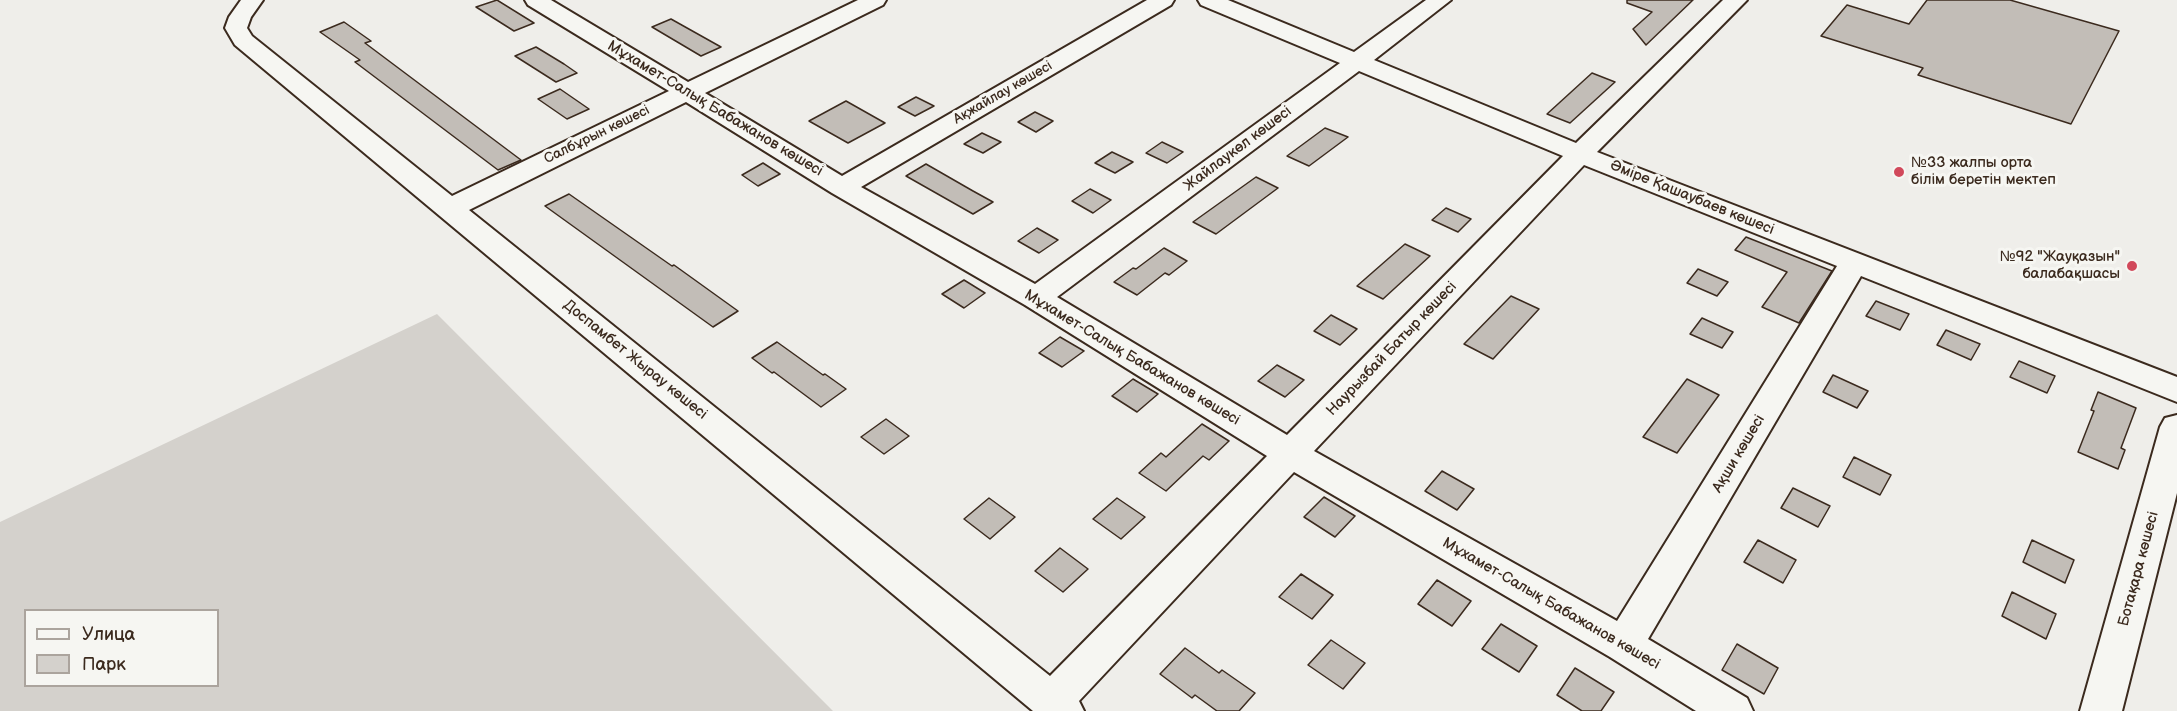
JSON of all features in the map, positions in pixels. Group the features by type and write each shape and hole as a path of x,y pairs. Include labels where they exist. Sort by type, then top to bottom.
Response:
{"street":[{"name":"Доспамбет Жырау көшесі","path":"252,0 240,17 236,28 243,40 1057,706"},
{"name":"Мұхамет-Салық Бабажанов көшесі","path":"536,0 842,187 1036,298 1291,454 1623,645 1732,711"},
{"name":"Салбұрын көшесі","path":"450,208 873,0"},
{"name":"Ақжайлау көшесі","path":"842,187 1163,0"},
{"name":"Әміре Қашаубаев көшесі","path":"1209,0 1580,154 2177,390"},
{"name":"Жайлаукөл көшесі","path":"1036,298 1440,0"},
{"name":"Наурызбай Батыр көшесі","path":"1057,706 1291,454 1580,154 1736,0"},
{"name":"Ақши көшесі","path":"1623,645 1854,263"},
{"name":"Ботақара көшесі","path":"2101,711 2177,427"}],"green space":[{"path":"437,314 833,711 0,711 0,522"}],"building":[{"path":"497,0 534,23 514,31 476,7"},
{"path":"1627,0 1693,0 1646,45 1633,29 1652,12 1627,3"},
{"path":"1927,0 2010,0 2119,31 2071,124 1918,75 1923,68 1821,36 1847,5 1909,24"},
{"path":"671,19 721,47 701,56 652,27"},
{"path":"344,22 371,41 365,43 521,160 498,170 355,62 360,60 320,32"},
{"path":"536,47 577,73 556,82 515,56"},
{"path":"1592,73 1615,82 1570,123 1547,114"},
{"path":"560,89 589,109 567,119 538,99"},
{"path":"916,97 934,106 915,116 898,107"},
{"path":"846,101 885,123 848,143 809,121"},
{"path":"1035,112 1053,121 1036,132 1018,122"},
{"path":"1325,128 1348,137 1309,166 1287,156"},
{"path":"982,133 1001,142 983,153 964,144"},
{"path":"1162,142 1183,152 1167,163 1146,153"},
{"path":"1112,152 1133,162 1115,173 1095,163"},
{"path":"763,163 780,174 758,186 742,175"},
{"path":"926,164 993,202 973,214 906,176"},
{"path":"1256,177 1278,188 1216,234 1193,222"},
{"path":"1090,189 1111,200 1093,213 1072,201"},
{"path":"569,194 738,311 713,327 545,206"},
{"path":"1446,208 1471,219 1458,232 1432,220"},
{"path":"1037,228 1058,240 1039,253 1018,241"},
{"path":"1746,237 1832,271 1799,323 1762,307 1787,272 1735,250"},
{"path":"1405,244 1430,256 1383,299 1357,286"},
{"path":"1164,248 1187,261 1169,275 1165,273 1137,295 1114,282 1133,268 1136,269"},
{"path":"1698,269 1728,282 1717,296 1687,283"},
{"path":"964,280 985,293 964,308 942,294"},
{"path":"1511,296 1539,309 1493,359 1464,344"},
{"path":"1876,301 1909,314 1900,330 1866,316"},
{"path":"1331,315 1357,329 1340,345 1314,331"},
{"path":"1702,318 1733,332 1722,348 1690,334"},
{"path":"1946,330 1980,344 1971,360 1937,345"},
{"path":"1060,337 1084,351 1062,367 1039,353"},
{"path":"777,342 846,389 821,407 752,358"},
{"path":"2019,361 2055,376 2047,393 2010,377"},
{"path":"1277,365 1304,380 1285,397 1258,381"},
{"path":"1833,375 1868,391 1857,408 1823,392"},
{"path":"1133,379 1158,394 1137,412 1112,396"},
{"path":"1687,379 1719,395 1677,453 1643,437"},
{"path":"2098,392 2136,408 2121,448 2125,450 2118,469 2078,452 2094,411 2091,410"},
{"path":"886,419 909,436 884,454 861,437"},
{"path":"1202,424 1229,441 1209,460 1203,456 1166,491 1139,473 1161,453 1166,457"},
{"path":"1854,457 1891,475 1880,495 1843,477"},
{"path":"1442,471 1474,489 1457,510 1425,491"},
{"path":"1793,488 1830,506 1818,527 1781,508"},
{"path":"1324,497 1355,516 1335,537 1304,517"},
{"path":"989,498 1015,517 990,539 964,519"},
{"path":"1117,498 1145,517 1121,539 1093,519"},
{"path":"1758,540 1796,560 1783,583 1744,562"},
{"path":"2032,540 2074,560 2065,583 2023,562"},
{"path":"1060,548 1088,569 1063,592 1035,571"},
{"path":"1301,574 1333,595 1312,619 1279,597"},
{"path":"1437,580 1471,601 1452,626 1418,604"},
{"path":"2012,592 2056,614 2046,639 2002,616"},
{"path":"1501,624 1537,646 1519,672 1482,649"},
{"path":"1331,640 1365,663 1343,689 1308,665"},
{"path":"1737,644 1778,668 1764,694 1722,670"},
{"path":"1185,648 1219,673 1222,670 1255,693 1239,711 1217,711 1195,695 1192,698 1160,674"},
{"path":"1575,668 1614,692 1601,711 1582,711 1557,695"}],"place":[{"name":"№33 жалпы орта білім беретін мектеп","path":"1899,172"},
{"name":"№92 \"Жауқазын\" балабақшасы","path":"2132,266"}]}
